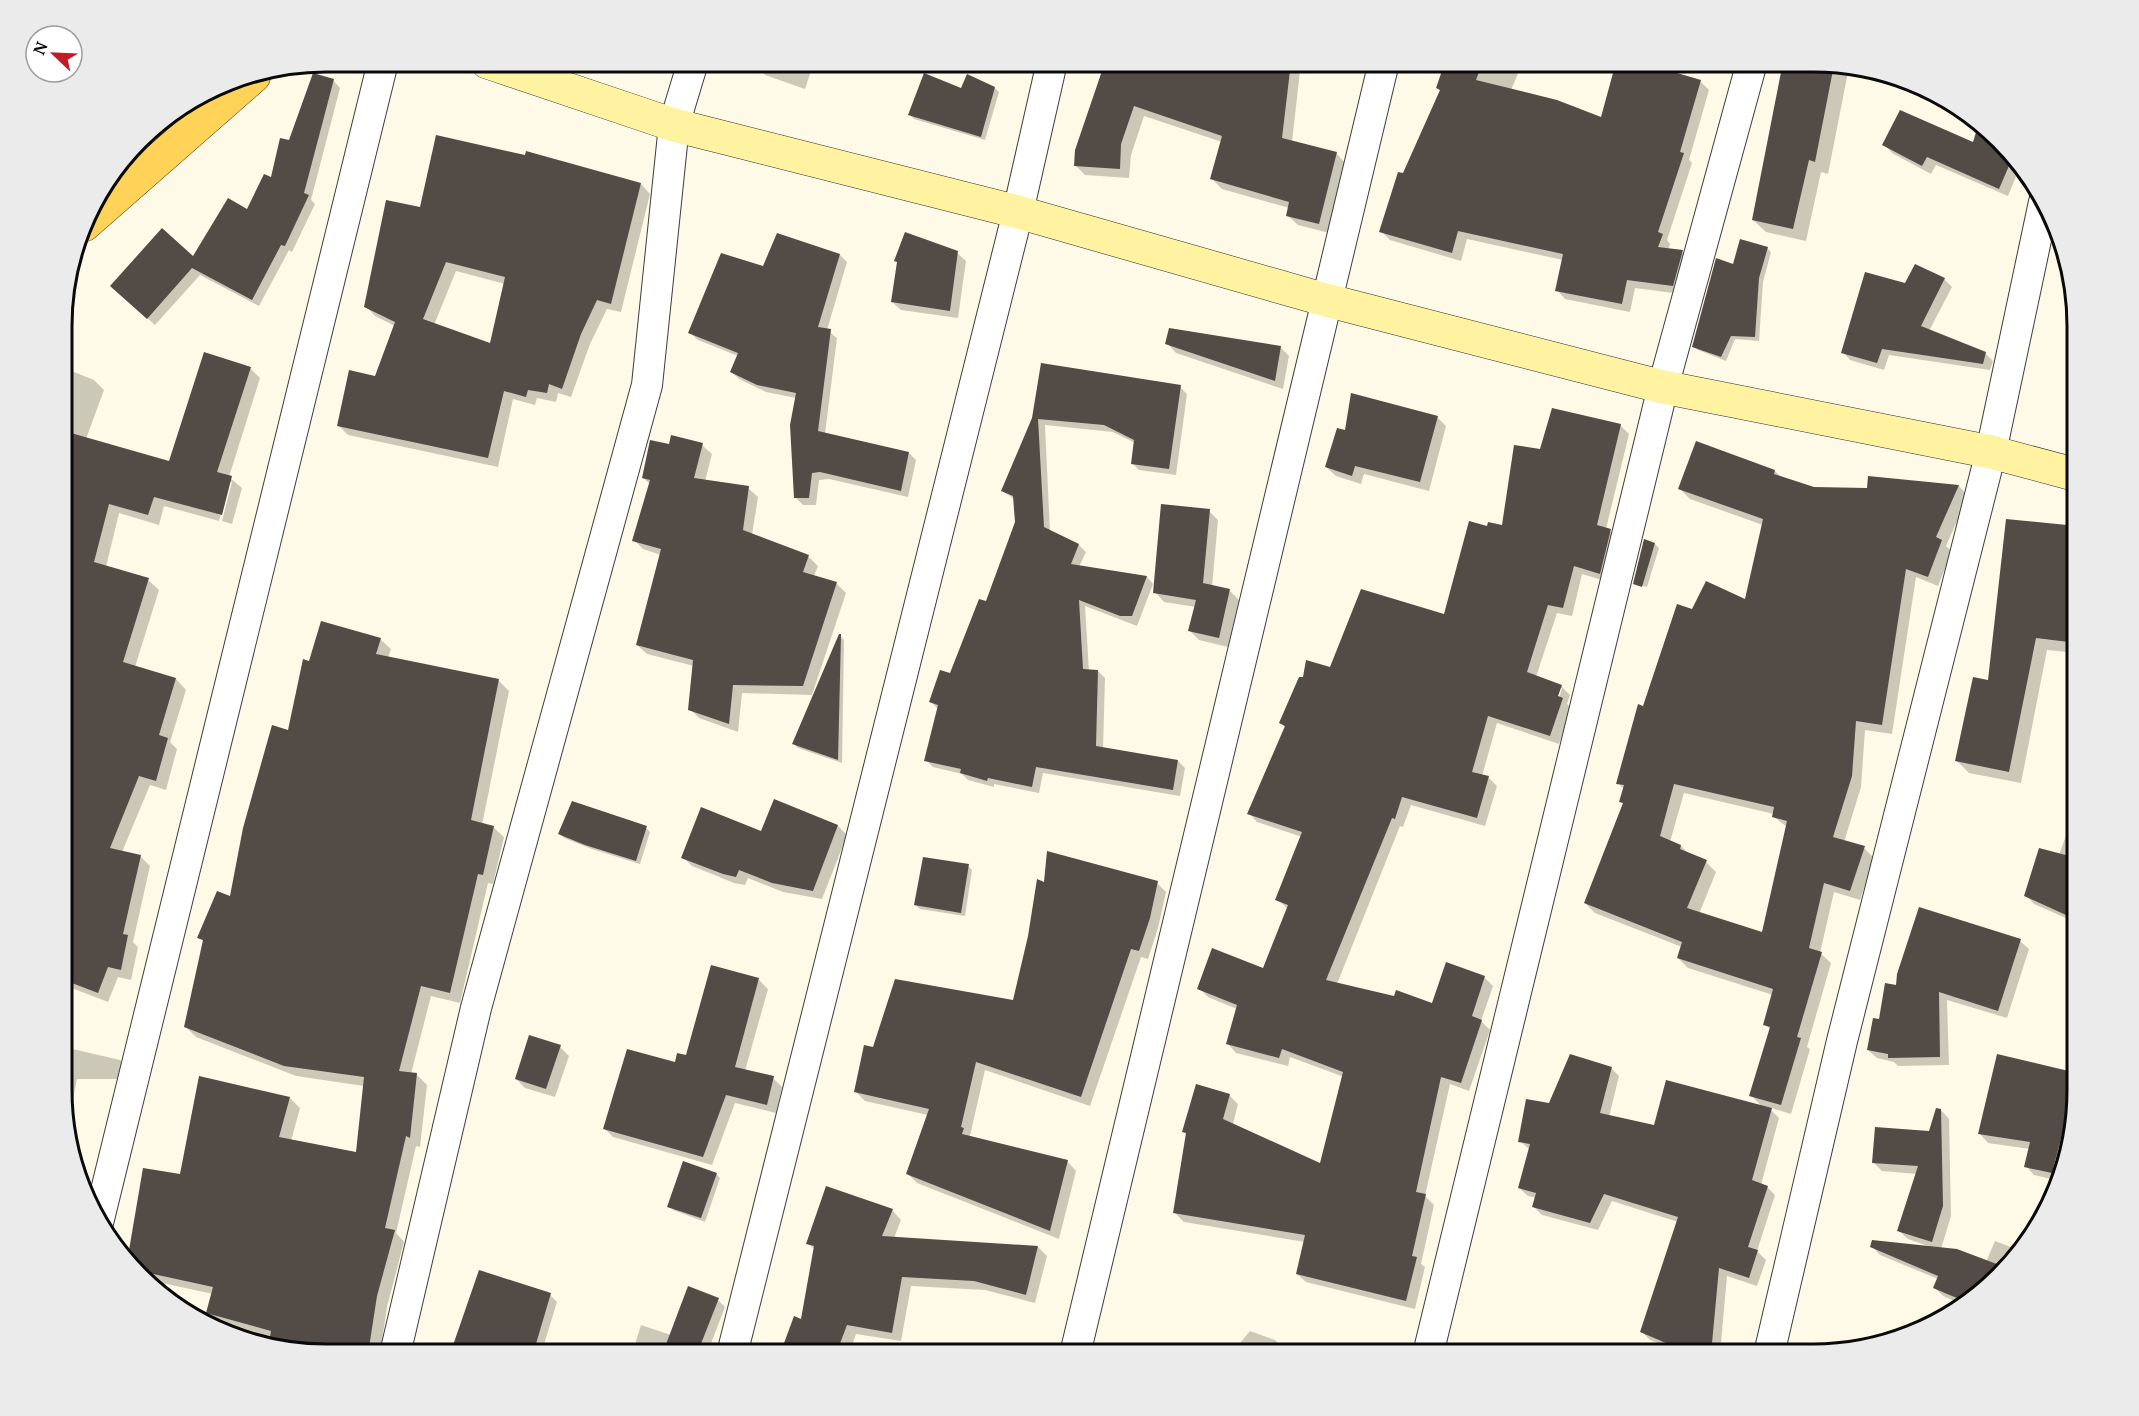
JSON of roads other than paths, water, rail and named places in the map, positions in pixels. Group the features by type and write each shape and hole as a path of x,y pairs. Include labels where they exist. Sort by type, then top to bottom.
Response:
{"main road":[{"path":"99,212 241,87"}],"street":[{"path":"102,1209 381,72"},
{"path":"517,72 674,125 1018,212 1326,300 1663,387 1991,452 2067,472"},
{"path":"397,1344 476,1008 647,385 674,125 690,72"},
{"path":"735,1344 1018,212 1050,72"},
{"path":"1077,1344 1382,72"},
{"path":"1430,1344 1663,387 1749,72"},
{"path":"1771,1344 1842,1041 1991,452 2041,215"}]}
